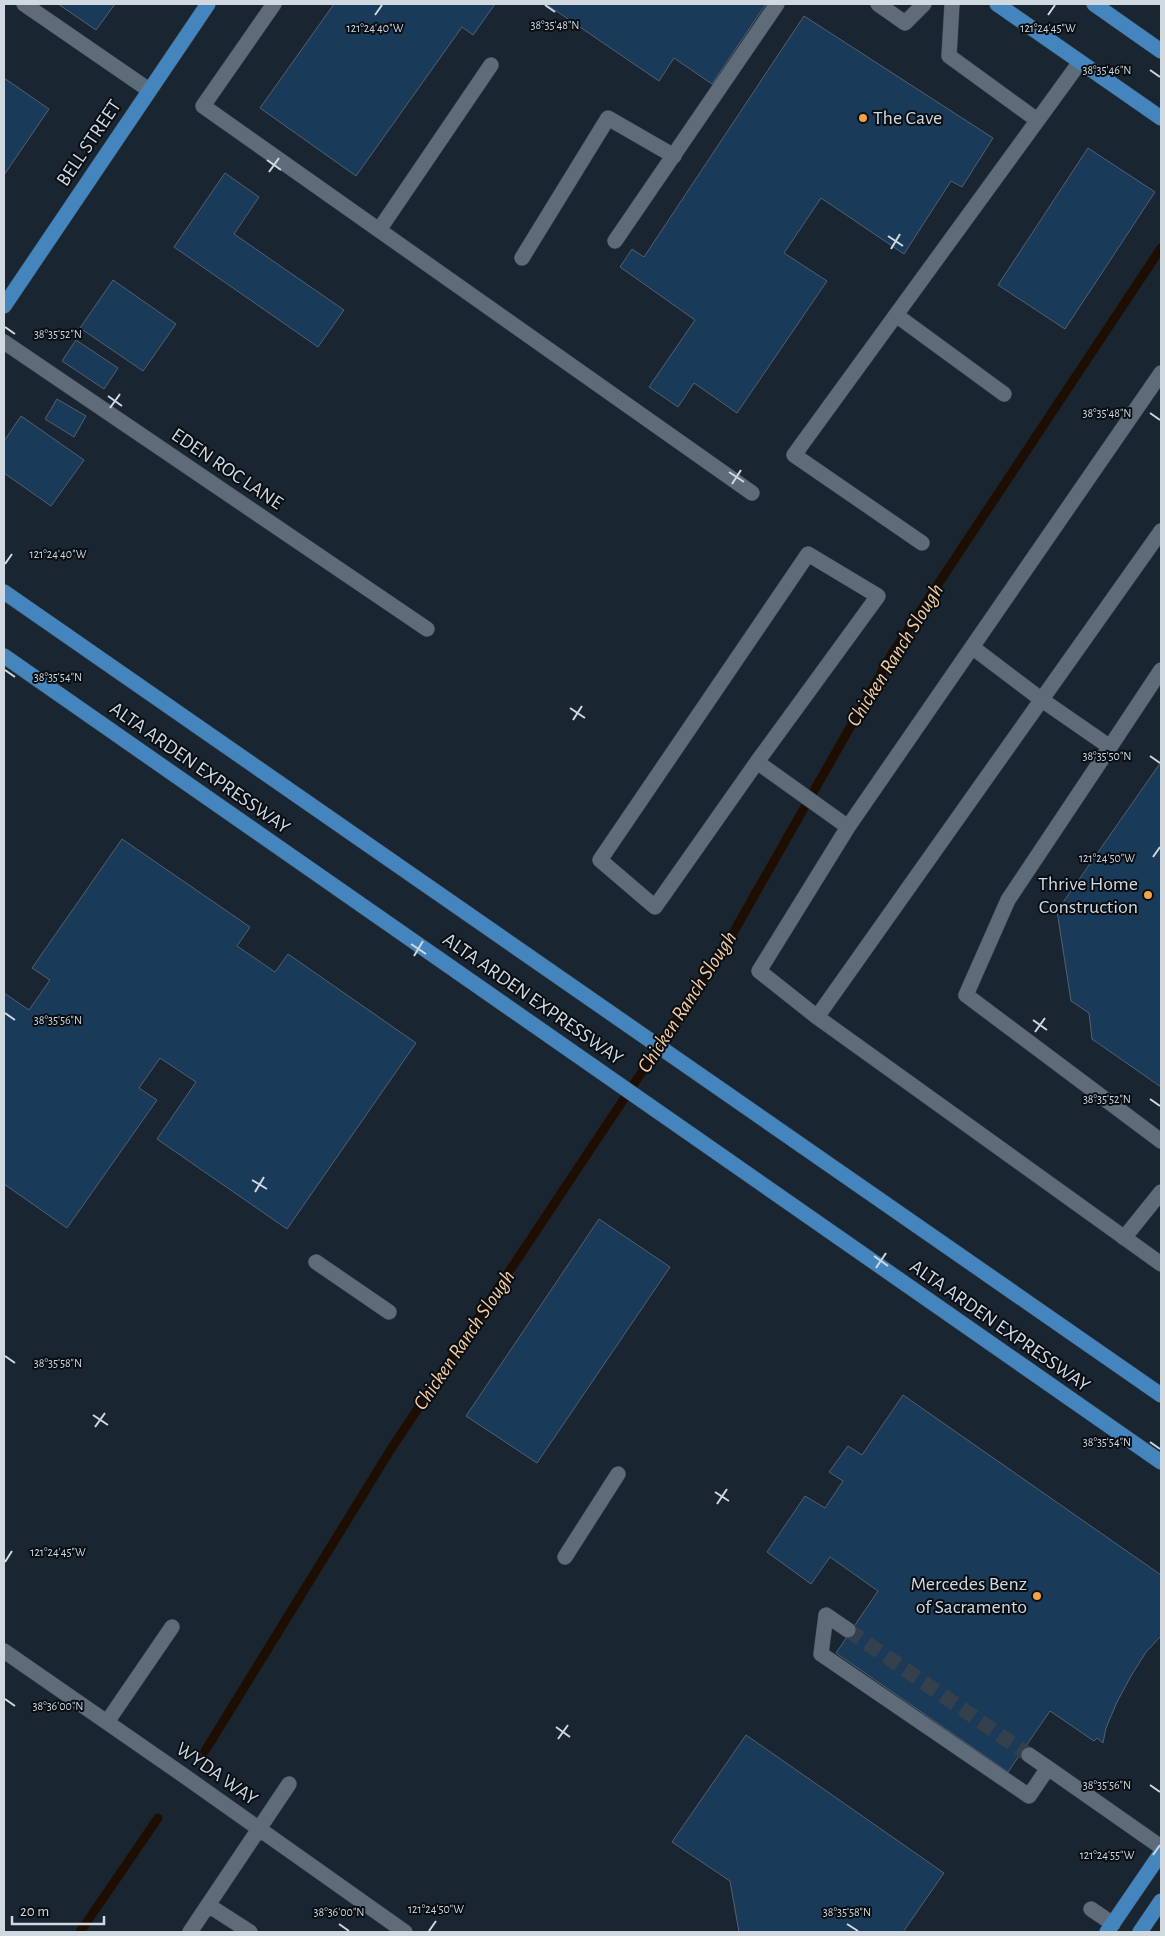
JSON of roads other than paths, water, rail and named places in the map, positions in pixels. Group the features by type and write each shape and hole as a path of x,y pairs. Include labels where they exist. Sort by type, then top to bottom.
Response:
{"main road":[{"name":"BELL STREET","path":"4,306 208,4"},
{"path":"997,4 1161,118"},
{"path":"1094,4 1161,51"},
{"name":"ALTA ARDEN EXPRESSWAY","path":"4,592 1161,1395"},
{"name":"ALTA ARDEN EXPRESSWAY","path":"4,656 1161,1462"},
{"path":"1110,1928 1161,1853"},
{"path":"1140,1932 1161,1901"}],"street":[{"path":"24,4 149,90"},
{"path":"274,4 203,106 752,493"},
{"path":"615,241 777,4"},
{"path":"878,4 905,23 924,4"},
{"path":"952,4 949,56 1037,120"},
{"path":"922,543 794,455 1080,62"},
{"path":"379,230 491,65"},
{"path":"522,258 608,118 674,156"},
{"path":"896,315 1004,394"},
{"name":"EDEN ROC LANE","path":"4,342 428,628"},
{"path":"1161,373 848,826 759,972 817,1017 1161,1264"},
{"path":"817,1017 1161,531"},
{"path":"808,554 878,596 757,762 655,907 600,860 808,554"},
{"path":"972,647 1042,700 1110,746"},
{"path":"1161,670 1008,900 966,994 1161,1141"},
{"path":"757,762 848,826"},
{"path":"1124,1238 1161,1192"},
{"path":"316,1262 389,1312"},
{"path":"565,1557 618,1474"},
{"path":"848,1630 826,1615 821,1654 1029,1796 1048,1768"},
{"path":"107,1722 172,1627"},
{"name":"WYDA WAY","path":"4,1650 406,1932"},
{"path":"1029,1755 1161,1847"},
{"path":"190,1932 289,1784"},
{"path":"208,1904 250,1932"},
{"path":"1091,1909 1110,1928"}],"waterway":[{"name":"Chicken Ranch Slough","path":"205,1751 391,1449 725,947 893,652 1161,248"},
{"name":"Chicken Ranch Slough","path":"80,1932 158,1818"}],"tunnel":[{"path":"848,1630 1029,1755"}],"place":[{"name":"The Cave","path":"863,118"},
{"name":"Thrive Home Construction","path":"1148,895"},
{"name":"Mercedes Benz of Sacramento","path":"1037,1596"}]}
